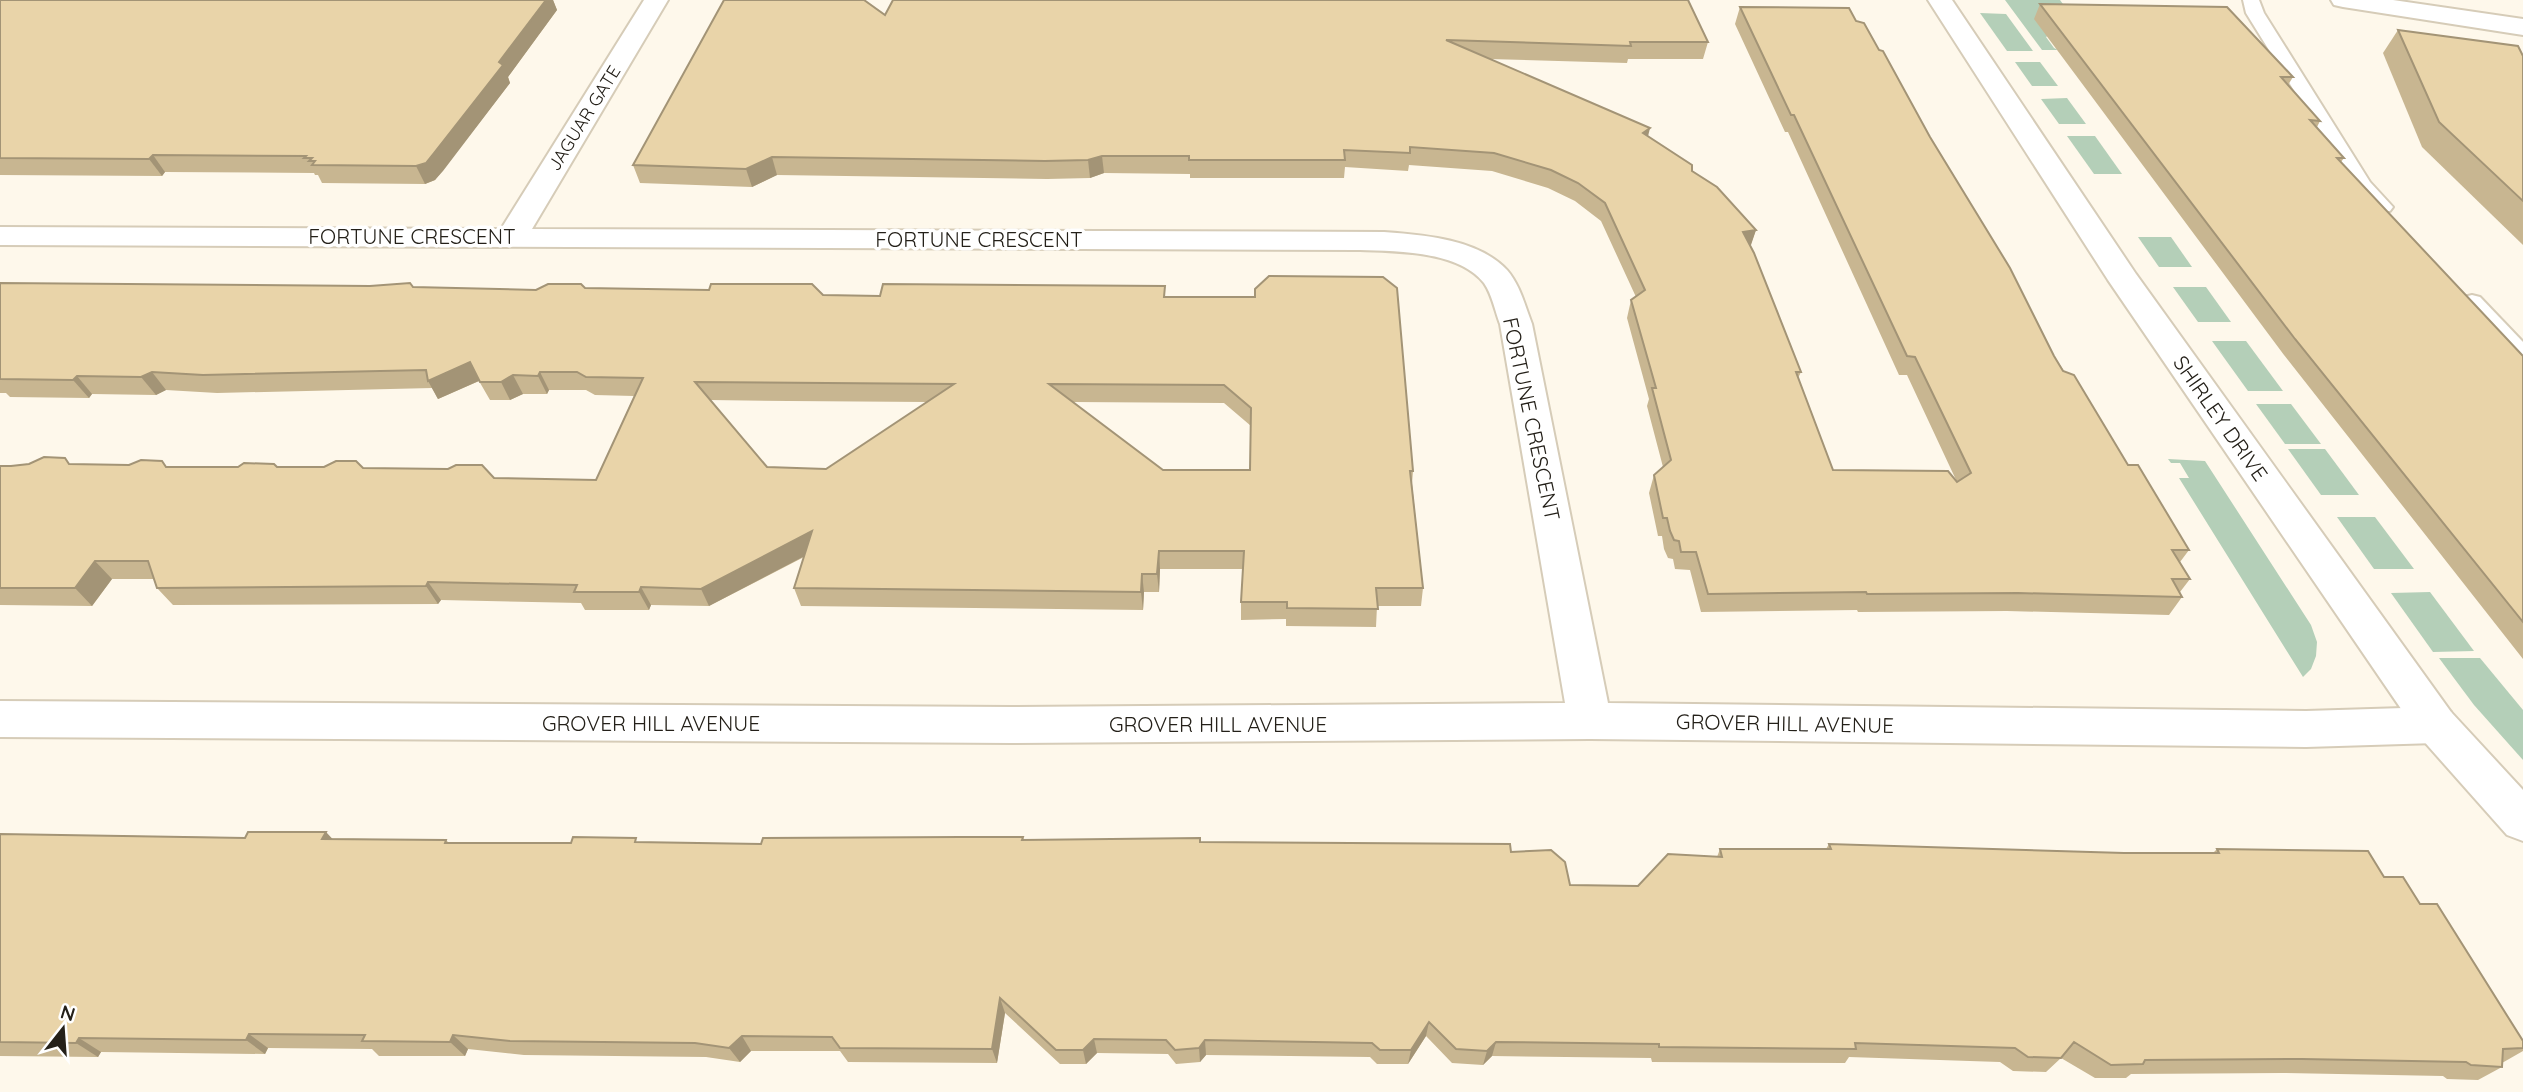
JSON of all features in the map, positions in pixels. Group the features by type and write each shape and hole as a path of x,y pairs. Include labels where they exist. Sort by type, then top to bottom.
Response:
{"street":[{"name":"JAGUAR GATE","path":"512,236 656,0"},
{"name":"SHIRLEY DRIVE","path":"1940,0 2124,280 2436,726 2523,821"},
{"path":"2343,0 2523,27"},
{"name":"FORTUNE CRESCENT","path":"0,236 512,236 1386,242 1427,246 1466,257 1495,275 1516,324 1590,721"},
{"name":"GROVER HILL AVENUE","path":"0,719 1011,726 1590,721 2306,729 2436,726"}],"lane":[{"path":"2251,0 2255,13 2362,185 2401,227"},
{"path":"2457,286 2523,356"}],"green space":[{"path":"2005,0 2060,0 2074,19 2046,37 2058,50 2042,50"},
{"path":"1980,13 2006,14 2033,51 2007,51"},
{"path":"2015,62 2040,62 2058,86 2032,86"},
{"path":"2067,98 2086,124 2059,124 2041,99"},
{"path":"2067,136 2095,136 2122,174 2094,174"},
{"path":"2138,237 2171,237 2192,267 2159,267"},
{"path":"2173,287 2206,287 2231,322 2198,322"},
{"path":"2212,341 2246,341 2283,391 2248,391"},
{"path":"2256,404 2291,404 2321,444 2285,444"},
{"path":"2288,449 2325,449 2359,495 2321,495"},
{"path":"2168,459 2205,461 2311,625 2317,642 2316,656 2311,669 2303,677 2179,478 2189,478 2180,463 2171,463"},
{"path":"2337,517 2375,517 2414,569 2374,569"},
{"path":"2430,592 2474,651 2433,652 2391,593"},
{"path":"2439,658 2480,658 2523,710 2523,760 2474,705"}],"building":[{"path":"0,0 546,0 499,62 503,65 426,163 416,166 312,165 315,161 309,161 312,158 304,158 306,156 0,158"},
{"path":"724,0 864,0 885,15 893,0 1688,0 1708,42 1630,42 1631,46 1446,40 1650,128 1643,133 1692,165 1692,171 1717,187 1756,230 1743,232 1754,253 1801,372 1796,372 1833,470 1948,471 1957,482 1971,473 1915,357 1907,356 1740,7 1849,8 1856,21 1864,23 1879,50 1883,51 1930,137 2010,268 2063,371 2074,375 2128,465 2138,465 2189,550 2172,550 2190,579 2172,579 2182,597 1866,592 1708,594 1696,552 1681,552 1679,541 1674,540 1667,518 1663,518 1654,475 1671,460 1652,388 1656,388 1631,300 1645,290 1605,203 1578,183 1551,170 1494,153 1410,147 1410,153 1344,150 1345,160 1189,160 1189,156 1102,156 1088,160 1045,161 772,157 746,169 633,165"},
{"path":"2040,4 2227,7 2293,77 2281,77 2320,121 2310,120 2344,158 2337,158 2523,356 2523,622 2295,339"},
{"path":"2398,30 2518,46 2523,56 2523,201 2439,122"},
{"path":"1269,276 1383,277 1397,288 1413,471 1410,471 1423,588 1376,588 1378,609 1287,608 1287,602 1241,602 1244,551 1159,551 1157,574 1142,574 1141,592 794,588 812,531 701,589 641,587 639,592 574,592 577,585 428,582 426,586 157,588 148,561 95,561 75,588 0,588 0,466 29,464 44,457 65,458 69,464 129,465 141,460 162,461 166,467 238,467 244,463 274,464 277,467 324,467 336,461 356,461 363,468 448,469 456,465 482,465 494,478 596,480 643,378 586,377 577,372 540,372 538,376 513,375 501,382 480,382 470,362 428,381 426,370 203,375 152,372 141,377 0,379 0,283 370,286 410,283 413,287 536,290 548,284 581,284 585,288 709,290 711,284 812,284 823,295 880,296 883,284 1165,286 1164,297 1255,297 1255,289","holes":["695,382 954,384 826,469 767,467","1049,384 1224,385 1251,408 1250,470 1163,470"]},
{"path":"248,832 326,832 322,839 446,840 445,843 571,843 573,837 636,838 635,842 761,844 763,838 1023,837 1022,840 1200,838 1200,842 1510,844 1511,852 1551,850 1565,862 1570,885 1638,886 1668,854 1722,857 1720,849 1831,849 1829,844 2124,853 2219,853 2217,849 2368,851 2384,877 2403,877 2420,904 2437,904 2523,1041 2523,1048 2503,1049 2502,1067 2471,1065 2466,1062 2302,1059 2145,1060 2143,1064 2111,1065 2074,1042 2061,1058 2028,1057 2015,1048 1855,1043 1856,1049 1496,1042 1487,1051 1456,1049 1429,1022 1411,1050 1380,1050 1372,1043 1205,1040 1199,1048 1175,1050 1166,1040 1094,1039 1083,1050 1056,1050 1000,998 992,1049 840,1048 832,1037 742,1036 729,1048 695,1043 510,1041 453,1035 450,1042 362,1041 365,1035 249,1034 246,1040 79,1038 76,1043 0,1042 0,834 245,838"}]}
